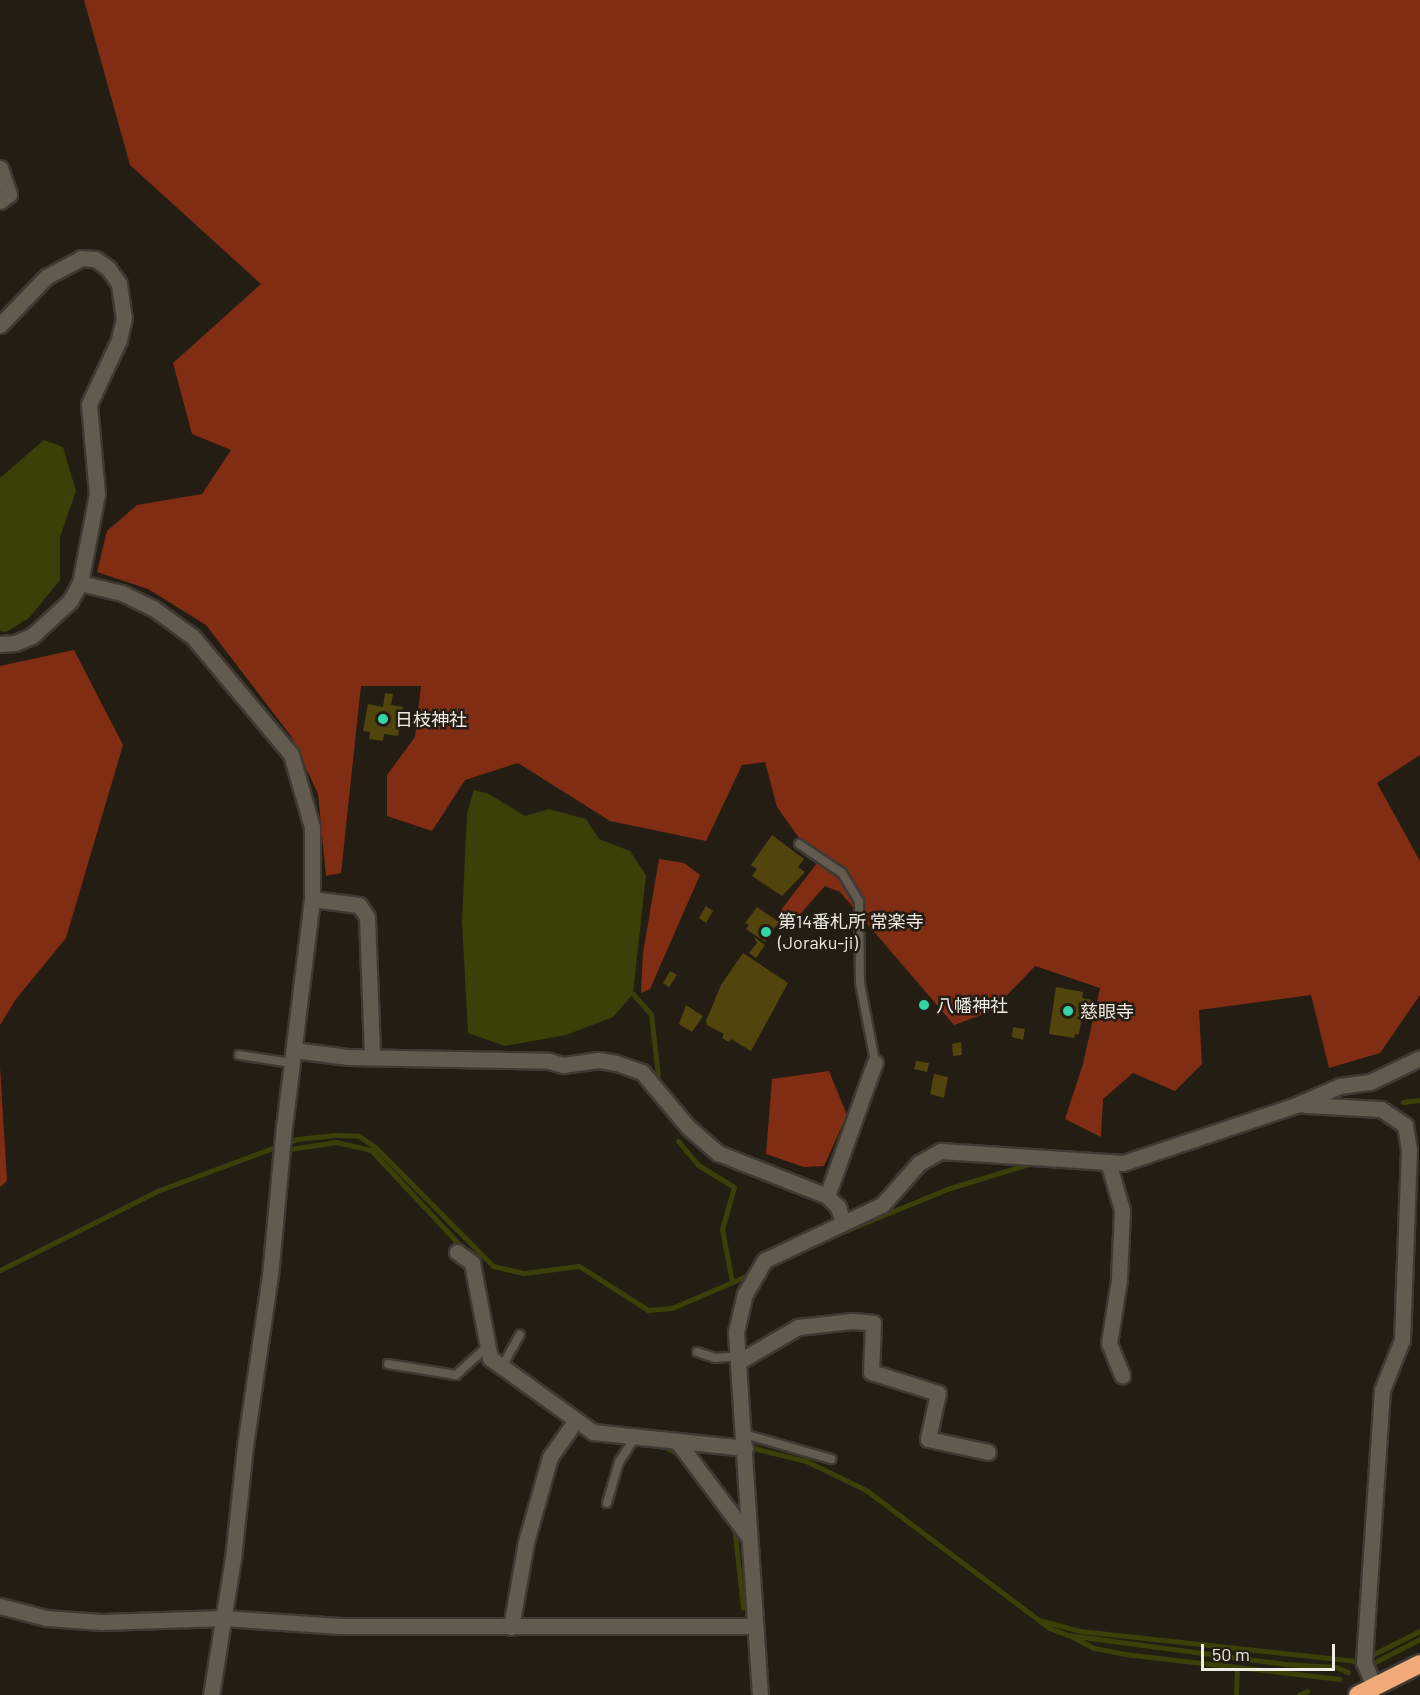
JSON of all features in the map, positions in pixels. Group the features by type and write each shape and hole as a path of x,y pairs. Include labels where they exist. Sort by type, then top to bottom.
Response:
{"highway":[{"path":"1366,1691 1420,1664"}],"street":[{"path":"0,168 9,194 0,201"},
{"path":"0,325 46,277 81,258 95,259 108,267 120,284 124,318 119,340 89,404 97,494 80,583 69,601 32,636 15,643 0,644"},
{"path":"80,583 143,603 193,637 279,737 300,773 312,827 312,898 283,1136 270,1275 211,1695"},
{"path":"312,898 358,905 367,917 372,1056"},
{"path":"293,1056 549,1061 563,1065 600,1060 616,1063 642,1072 688,1127 718,1153 827,1196 838,1207 843,1222"},
{"path":"760,1695 748,1536 738,1359 738,1313 757,1272 778,1251 882,1205 919,1163 941,1151 1123,1163 1296,1105 1340,1086 1370,1082 1420,1058"},
{"path":"827,1196 875,1062"},
{"path":"1296,1105 1381,1109 1405,1125 1409,1149 1402,1340 1382,1390 1364,1662 1366,1691"},
{"path":"1108,1162 1122,1210 1119,1280 1109,1343 1122,1375"},
{"path":"457,1252 471,1263 490,1358 593,1432 677,1441 744,1441"},
{"path":"738,1359 798,1327 852,1321 873,1323 871,1372 938,1393 928,1439 988,1452"},
{"path":"512,1627 526,1542 550,1457 576,1420"},
{"path":"677,1441 748,1536"},
{"path":"0,1606 46,1617 102,1622 223,1618 340,1626 755,1626"}],"lane":[{"path":"799,844 843,873 859,901 860,983 875,1062"},
{"path":"238,1054 293,1056"},
{"path":"502,1367 520,1335"},
{"path":"388,1364 456,1375 488,1346"},
{"path":"697,1352 715,1358 738,1359"},
{"path":"607,1503 619,1462 636,1436"},
{"path":"744,1441 831,1459"}],"shaded area":[{"path":"84,0 1420,0 1420,755 1377,783 1420,861 1420,995 1380,1053 1329,1068 1311,995 1199,1010 1202,1064 1175,1091 1133,1073 1103,1099 1101,1137 1065,1119 1083,1064 1100,988 1035,966 992,1011 954,1025 840,892 825,886 794,921 781,910 817,863 777,807 765,762 742,765 706,841 610,821 518,763 465,780 432,831 387,816 387,775 415,737 421,686 361,686 341,873 326,876 318,794 291,736 206,625 148,589 97,572 107,531 137,505 202,494 231,450 192,434 173,363 261,284 130,165"},
{"path":"44,440 63,447 76,491 60,537 60,580 29,618 6,632 0,631 0,478"},
{"path":"74,650 123,745 66,938 16,999 0,1025 0,666"},
{"path":"474,790 489,794 525,816 549,809 586,819 599,839 630,851 646,875 633,994 613,1017 566,1035 505,1046 468,1033 462,921 467,813"},
{"path":"659,859 684,863 700,875 650,989 641,993 643,953"},
{"path":"0,1067 7,1181 0,1187"},
{"path":"829,1071 847,1115 824,1166 804,1167 766,1154 772,1079"}],"building":[{"path":"385,693 393,694 391,705 403,707 398,736 384,734 383,741 369,739 370,732 363,731 368,704 383,707"},
{"path":"772,835 804,859 798,867 805,872 782,896 752,876 757,869 751,865"},
{"path":"706,906 713,911 706,923 699,918"},
{"path":"757,907 779,922 765,942 746,929 749,925 745,923"},
{"path":"754,937 765,945 756,958 749,953 757,943"},
{"path":"743,953 788,983 751,1051 731,1039 729,1042 722,1038 724,1034 707,1025 706,1021 721,985"},
{"path":"670,971 677,975 669,987 663,983"},
{"path":"1056,987 1083,992 1082,998 1092,1000 1089,1018 1082,1017 1079,1034 1075,1034 1074,1038 1049,1034"},
{"path":"686,1005 703,1016 692,1032 679,1024"},
{"path":"1013,1027 1025,1029 1023,1040 1012,1037"},
{"path":"961,1042 962,1055 953,1056 952,1044"},
{"path":"916,1061 929,1063 927,1072 914,1069"},
{"path":"934,1074 948,1077 944,1098 930,1094"}],"waterway":[{"path":"633,994 651,1014 658,1075"},
{"path":"1403,1102 1420,1100"},
{"path":"0,1270 157,1191 297,1139 336,1135 359,1136 375,1147 493,1266 524,1273 579,1266 648,1310 672,1308 751,1274"},
{"path":"678,1141 698,1165 734,1187 722,1229 732,1282"},
{"path":"283,1150 336,1142 371,1150 458,1243"},
{"path":"830,1237 947,1189 1029,1164"},
{"path":"665,1447 683,1456"},
{"path":"753,1448 806,1461 866,1490 1049,1628 1068,1635 1284,1664 1336,1667 1348,1672"},
{"path":"734,1526 743,1608"},
{"path":"1043,1621 1080,1631 1356,1661"},
{"path":"1372,1655 1420,1631"},
{"path":"1071,1636 1094,1648 1124,1654 1340,1679"},
{"path":"1375,1662 1420,1639"},
{"path":"1236,1695 1237,1668"},
{"path":"1299,1695 1307,1691"}],"place":[{"name":"日枝神社","path":"383,719"},
{"name":"第14番札所 常楽寺 (Joraku-ji)","path":"766,932"},
{"name":"八幡神社","path":"924,1005"},
{"name":"慈眼寺","path":"1068,1011"}]}
